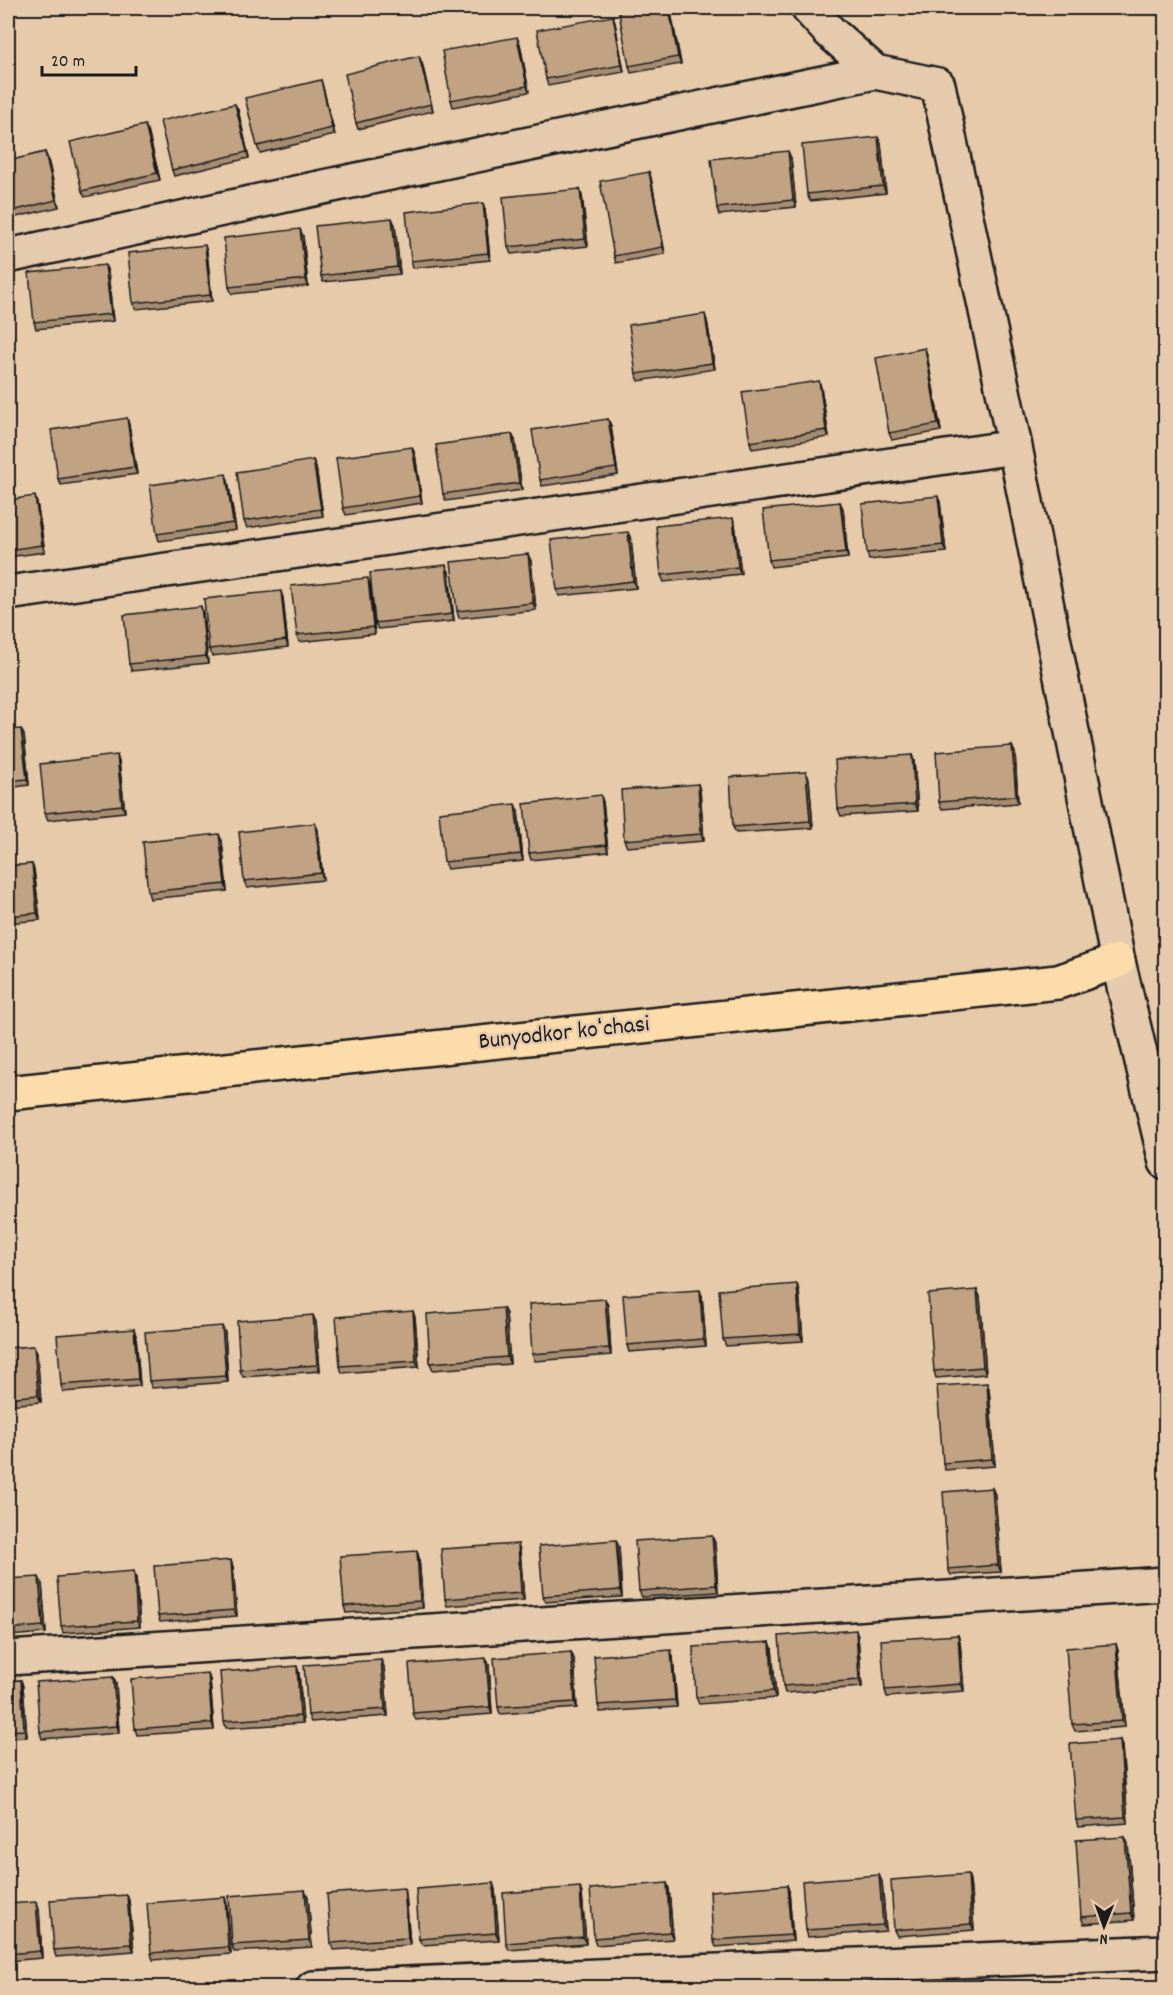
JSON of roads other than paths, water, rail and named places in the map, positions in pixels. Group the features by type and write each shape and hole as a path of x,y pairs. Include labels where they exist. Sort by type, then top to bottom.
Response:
{"main road":[{"name":"Bunyodkor koʻchasi","path":"8,1093 1058,982 1118,961"}],"street":[{"path":"808,8 829,31 875,72"},
{"path":"8,256 309,190 875,72 938,85 1015,447 1118,961 1166,1162"},
{"path":"8,593 1015,447"},
{"path":"8,1658 1166,1584"},
{"path":"313,1988 1166,1952"}]}
